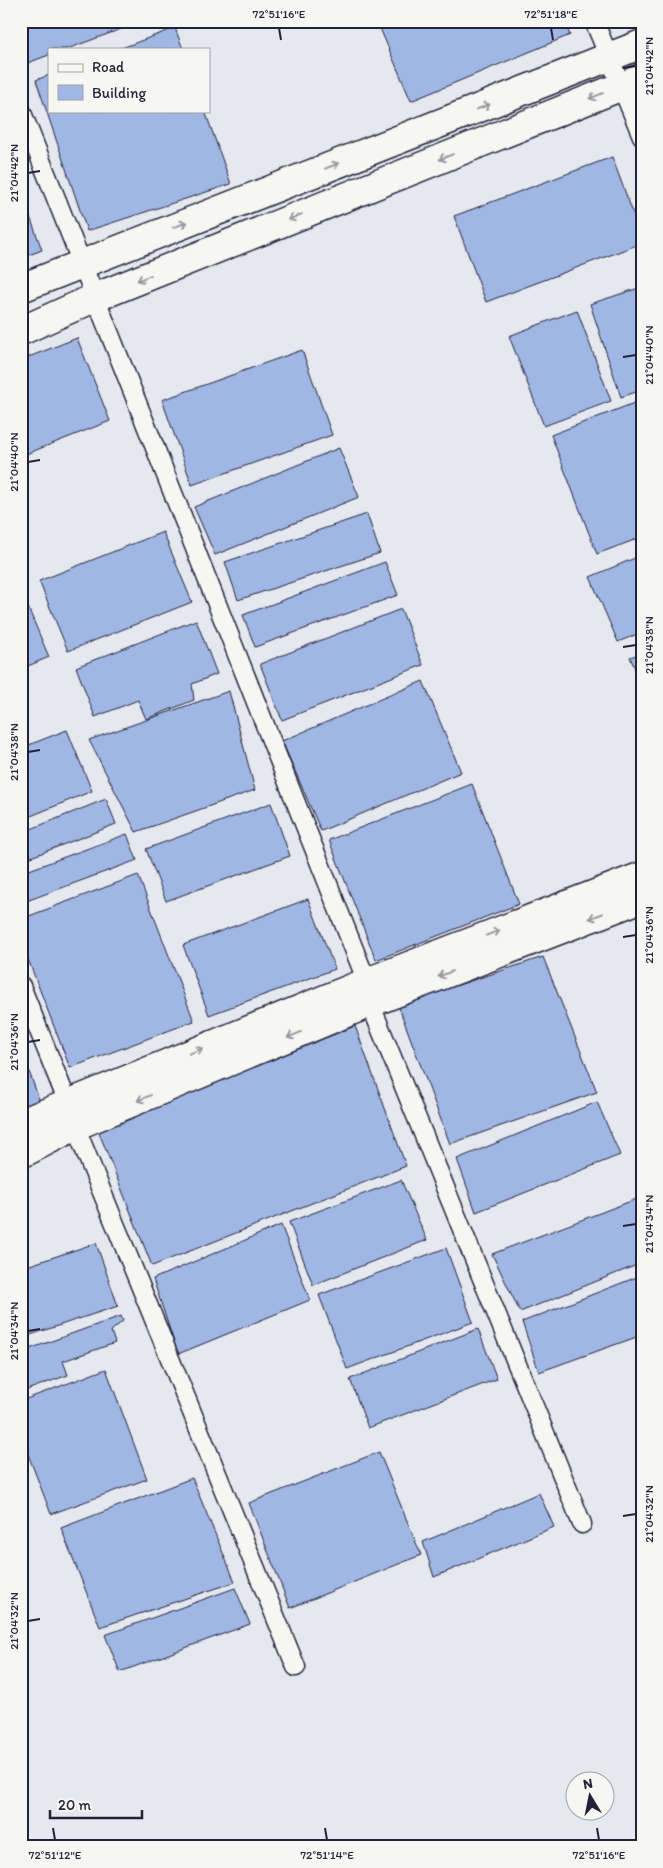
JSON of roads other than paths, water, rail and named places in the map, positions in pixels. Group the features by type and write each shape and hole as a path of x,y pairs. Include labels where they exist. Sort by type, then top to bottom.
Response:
{"street":[{"path":"21,288 642,44"},
{"path":"21,331 94,298 632,82"},
{"path":"21,1123 72,1115 642,876"},
{"path":"368,992 642,898"},
{"path":"21,1154 72,1115"}],"lane":[{"path":"594,21 609,57 632,82 642,136"},
{"path":"21,110 368,992 582,1524"},
{"path":"21,986 296,1667"}]}
